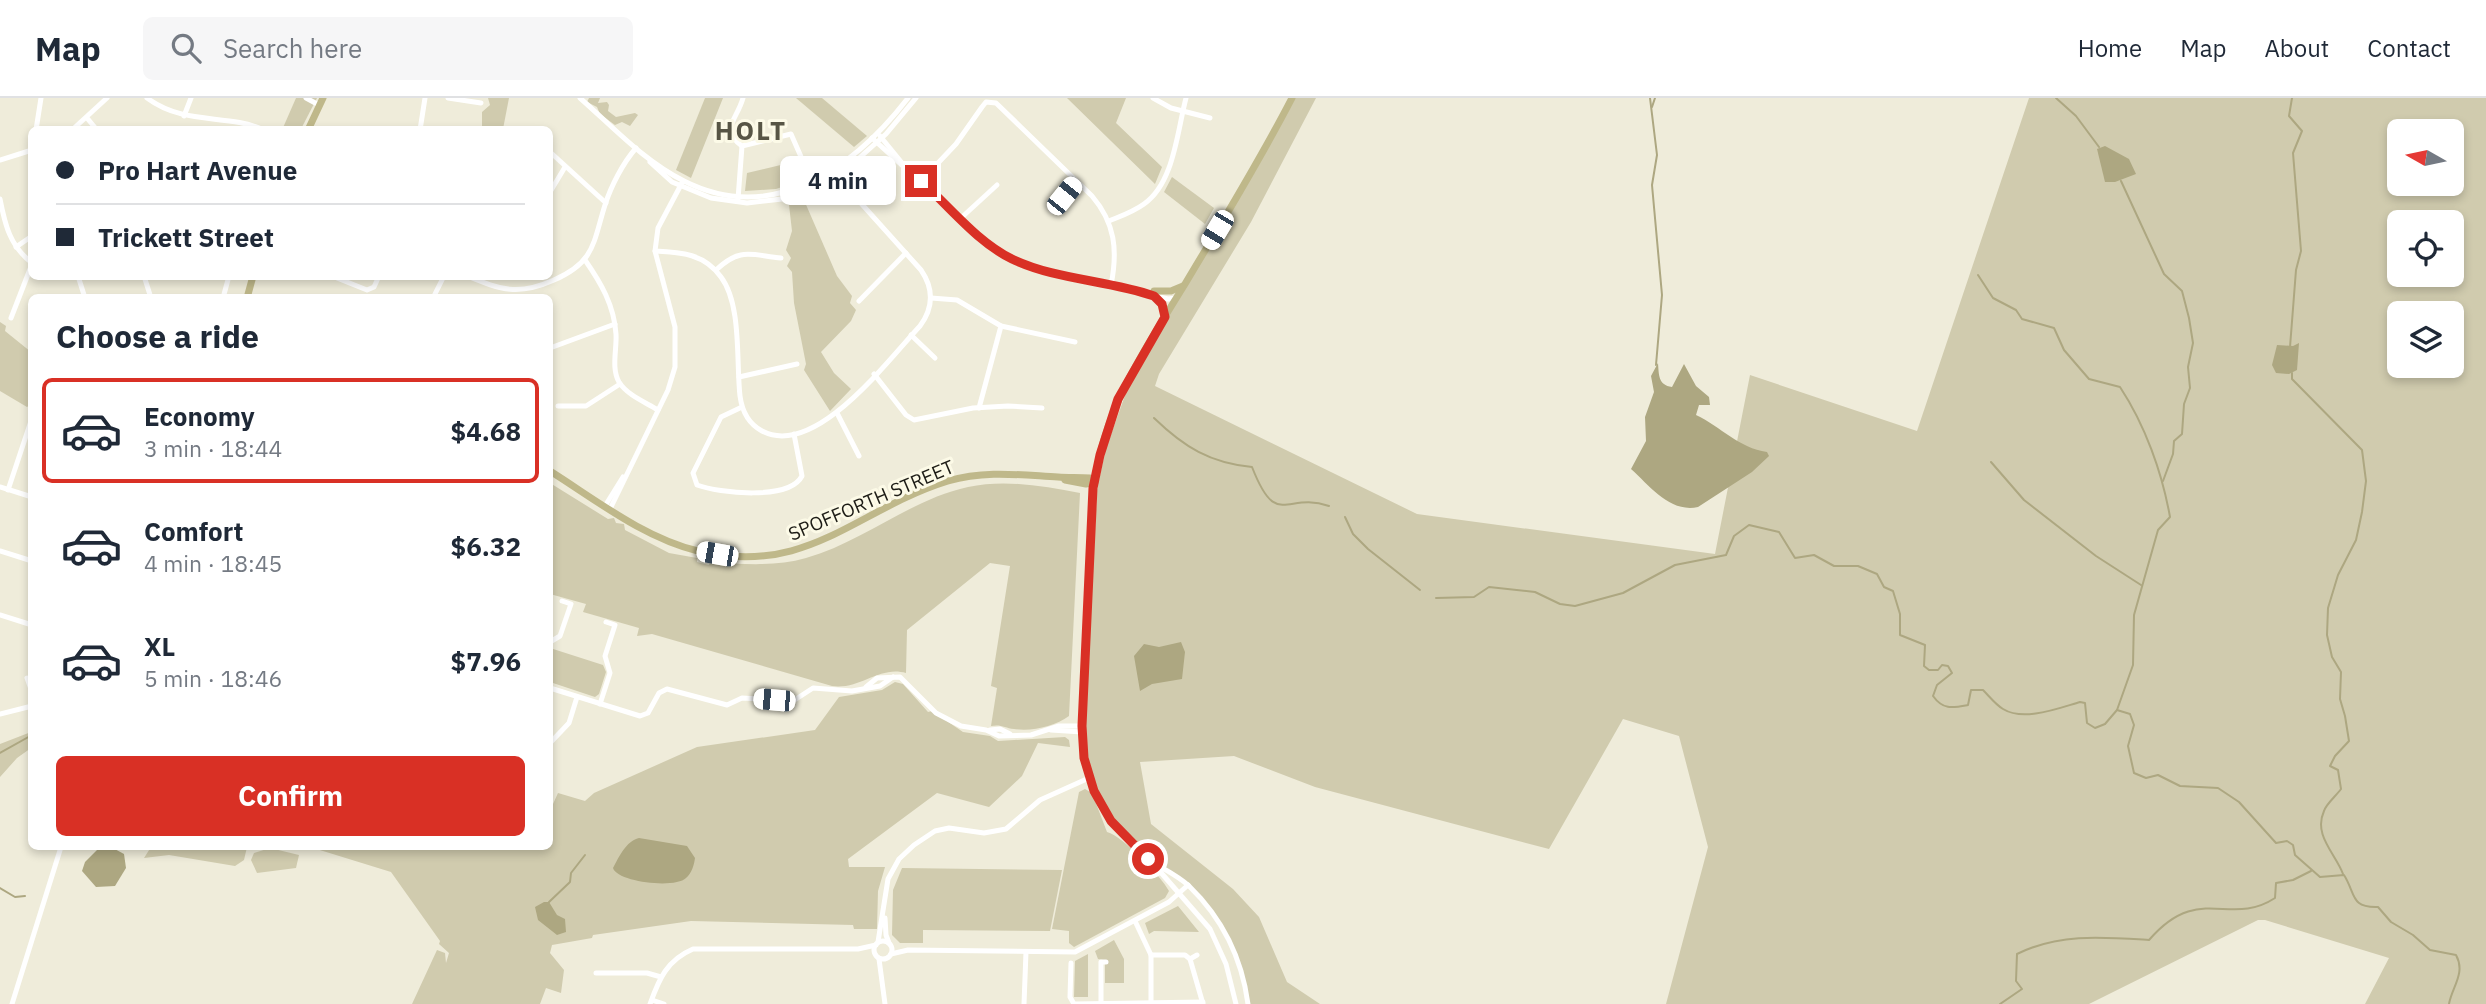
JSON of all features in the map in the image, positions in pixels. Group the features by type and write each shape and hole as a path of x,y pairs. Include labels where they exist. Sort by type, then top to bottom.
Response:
{"main road":[{"path":"1095,482 1100,455 1118,399 1250,175 1292,98"},
{"path":"310,126 321,102"},
{"path":"1165,317 1162,304 1154,293 1183,286"},
{"name":"SPOFFORTH STREET","path":"553,473 642,528 678,545 717,554 766,555 799,549 830,538 917,493 956,479 998,473 1058,477 1086,484 1095,482"}],"street":[{"path":"37,126 41,98"},
{"path":"77,126 107,98"},
{"path":"147,98 184,116 242,126"},
{"path":"184,116 191,98"},
{"path":"306,98 321,102"},
{"path":"421,126 425,98"},
{"path":"448,98 481,103"},
{"path":"580,98 649,159 661,174 711,198 738,200 813,185 838,177 916,98"},
{"path":"743,98 730,128 732,138 743,146"},
{"path":"813,185 877,138 908,98"},
{"path":"1153,98 1182,111 1210,118"},
{"path":"1109,221 1142,205 1161,186 1186,98"},
{"path":"921,181 948,155 982,107 989,102 998,105 1098,203 1109,221 1116,249 1111,285"},
{"path":"87,118 94,126"},
{"path":"743,146 791,134 813,185"},
{"path":"877,138 997,250 1024,264 1176,298"},
{"path":"738,200 743,146"},
{"path":"553,279 565,275 585,260 595,245 606,203 636,148"},
{"path":"0,160 28,151"},
{"path":"553,155 606,203"},
{"path":"553,187 565,167"},
{"path":"655,251 691,255 716,270 724,280 732,299 742,407 751,422 764,432 778,436 794,435 819,425 837,413 911,335 926,317 931,298 926,278 832,171"},
{"path":"1052,211 1076,181"},
{"path":"608,507 672,379 677,341 655,251 658,228 681,183"},
{"path":"961,218 997,185"},
{"path":"0,199 6,229 16,247 28,259"},
{"path":"16,247 28,239"},
{"path":"859,301 906,253"},
{"path":"716,270 730,257 739,254 781,258"},
{"path":"585,260 606,294 615,324 615,372 620,384 658,410"},
{"path":"10,318 28,273"},
{"path":"342,280 367,290 374,287 377,280"},
{"path":"478,280 504,290 522,291 552,280"},
{"path":"931,298 957,300 1001,326 1075,342"},
{"path":"553,347 615,324"},
{"path":"979,408 1001,326"},
{"path":"911,335 935,358"},
{"path":"739,377 797,364"},
{"path":"873,374 910,419 917,421 979,408 1042,408"},
{"path":"558,406 586,406 620,384"},
{"path":"742,407 727,412 719,420 693,471 693,480 697,485 739,493 770,491 795,484 802,476 794,435"},
{"path":"837,413 859,456"},
{"path":"8,490 28,430"},
{"path":"1095,482 1082,729 1089,778 1111,821 1150,860 1204,922 1219,946 1232,982 1236,1004"},
{"path":"0,487 28,497"},
{"path":"0,551 28,560"},
{"path":"562,601 580,606"},
{"path":"553,640 560,636 571,604"},
{"path":"0,615 28,624"},
{"path":"606,622 624,627"},
{"path":"600,704 610,673 605,656 615,625"},
{"path":"553,689 640,716 648,713 656,696 667,689 727,705 743,698 793,701 813,688 842,692 866,687 877,678 893,677 904,679 936,713 961,726 1031,735 1059,726 1082,729"},
{"path":"553,740 569,723 577,696"},
{"path":"0,714 28,707"},
{"path":"885,1004 877,944 884,912 886,884 894,866 906,852 929,834 949,828 985,833 1006,829 1046,796 1089,778"},
{"path":"12,1004 60,850"},
{"path":"1150,860 1188,885 1208,907 1225,932 1241,970 1248,1004"},
{"path":"858,950 877,944 890,944 908,950 1075,952 1169,902 1188,885"},
{"path":"883,977 890,956 884,912"},
{"path":"1135,921 1151,955 1151,1004"},
{"path":"664,1004 651,1002 661,977 674,959 702,947 858,950 878,957 908,950"},
{"path":"1024,1004 1027,952"},
{"path":"1071,964 1071,1000 1074,1004 1203,1003 1190,959 1185,955 1151,955"},
{"path":"1190,959 1197,955"},
{"path":"1101,1003 1101,962 1106,962"},
{"path":"596,973 647,973 661,977"}],"shaded area":[{"path":"296,98 317,98 303,126 284,126"},
{"path":"488,98 509,98 504,126 482,126 482,112 490,105"},
{"path":"589,98 600,98 598,103 607,102 608,111 616,117 635,113 638,115 630,126 622,122 615,125 600,114 597,107 587,102"},
{"path":"705,98 723,98 691,178 676,170"},
{"path":"796,98 822,98 867,136 854,147"},
{"path":"1067,98 1126,98 1116,123 1162,167 1155,184"},
{"path":"1292,98 1316,98 1251,222 1159,374 1155,386 1417,514 1715,554 1750,375 1917,431 2029,98 2486,98 2486,1004 2365,1004 2389,958 2258,920 2089,1004 1666,1004 1708,847 1679,736 1623,719 1549,849 1315,787 1234,756 1140,762 1151,824 1233,889 1259,917 1287,982 1320,1004 1248,1004 1246,989 1225,932 1188,885 1150,860 1111,821 1089,778 1082,732 1096,494 1106,448 1131,379"},
{"path":"2105,146 2129,159 2136,174 2115,182 2105,182 2097,149"},
{"path":"789,163 792,180 806,179 776,189 745,191 747,173"},
{"path":"1172,177 1214,208 1205,224 1164,192"},
{"path":"804,200 837,276 852,296 850,303 856,310 851,321 821,352 834,373 851,389 830,411 804,370 806,364 794,303 792,272 787,266 791,258 786,250 792,231 789,205"},
{"path":"0,322 6,326 5,331 28,350 28,406 0,391"},
{"path":"2299,343 2297,370 2289,374 2276,373 2272,365 2277,345 2293,346"},
{"path":"1658,363 1662,382 1672,387 1684,364 1696,386 1709,397 1710,405 1699,405 1696,415 1739,442 1767,452 1769,456 1752,472 1698,507 1688,508 1670,502 1631,469 1646,441 1645,417 1654,392 1651,376"},
{"path":"1010,484 1080,493 1069,716 1057,723 1036,729 991,726 997,688 991,686 1010,566 990,563 907,630 906,673 887,672 842,686 832,686 652,634 637,636 639,628 583,612 586,604 553,595 553,485 608,519 614,518 616,523 624,524 625,530 669,553 697,558 697,562 709,565 710,562 770,564 806,558 847,542 926,501 968,487"},
{"path":"1181,642 1185,652 1182,679 1152,684 1140,691 1134,656 1144,644 1159,647"},
{"path":"553,649 603,665 606,672 599,694 595,697 553,683"},
{"path":"895,682 903,684 928,712 932,711 963,732 990,736 998,741 1065,737 1069,740 1070,747 1038,743 1022,776 989,807 937,793 848,859 849,867 885,867 878,891 877,929 854,929 853,925 691,921 593,935 592,938 552,945 550,953 564,970 561,993 546,988 540,1004 412,1004 437,950 445,953 446,963 449,953 439,944 440,941 391,872 320,850 553,850 553,804 558,793 585,801 594,793 697,747 815,730 839,697 882,690"},
{"path":"28,733 28,750 0,777 0,744"},
{"path":"1085,789 1092,793 1107,832 1123,841 1141,858 1169,891 1165,898 1074,947 1069,943 1069,931 1052,929 1079,792"},
{"path":"639,838 687,846 695,858 690,874 680,881 659,883 635,880 617,873 613,868 620,854 630,842"},
{"path":"97,850 117,850 124,854 126,868 115,886 96,887 82,871 85,862"},
{"path":"149,850 246,850 244,860 235,866 169,855 144,858"},
{"path":"278,850 299,855 296,868 257,873 251,860 254,853"},
{"path":"902,868 1062,870 1050,931 923,930 923,943 900,943 892,935 893,890"},
{"path":"549,902 557,915 565,919 566,932 557,935 538,920 535,907"},
{"path":"1178,906 1199,932 1154,931 1149,934 1145,923"},
{"path":"1114,940 1124,959 1124,983 1105,983 1105,964 1108,961 1098,959 1095,951"},
{"path":"1088,954 1088,997 1074,997 1075,961"}],"waterway":[{"path":"1650,98 1657,155 1652,185 1662,295 1656,365"},
{"path":"1652,107 1655,98"},
{"path":"2056,98 2076,116 2099,147"},
{"path":"2290,347 2296,270 2301,251 2293,153 2302,131 2289,116 2292,98"},
{"path":"2121,181 2164,274 2182,291 2193,343 2188,367 2190,388 2184,404 2182,434 2174,441 2173,454 2163,481"},
{"path":"1978,275 1993,298 2016,310 2022,319 2054,328 2064,350 2089,379 2120,387 2145,433 2157,466 2170,517 2158,530 2134,615 2133,665 2117,710"},
{"path":"2292,373 2292,379 2362,450 2366,481 2356,540 2338,575 2328,608 2327,635 2332,657 2341,672 2340,699 2349,741 2330,766 2338,770 2341,789 2325,808 2321,828 2326,844 2343,874"},
{"path":"1154,418 1198,452 1223,462 1252,467 1261,486 1276,504 1314,503 1329,506"},
{"path":"1991,462 2024,500 2096,556 2141,585"},
{"path":"1345,517 1353,534 1368,549 1420,590"},
{"path":"1436,598 1474,597 1489,587 1535,592 1560,604 1575,606 1623,593 1675,565 1726,555 1734,536 1749,525 1779,532 1795,558 1814,555 1834,566 1858,566 1877,574 1884,587 1893,591 1900,614 1900,635 1925,645 1924,666 1929,670 1938,670 1942,665 1948,666 1952,673 1937,685 1933,696 1944,706 1968,705 1971,690 1983,690 1995,703 2011,713 2042,713 2080,702 2085,703 2087,723 2095,728 2105,724 2117,710 2130,714 2134,725 2128,746 2134,773 2146,778 2158,775 2180,786 2218,788 2239,802 2276,843 2287,841 2293,845 2295,855 2320,877 2344,875 2358,902 2369,907 2378,907 2391,922 2413,935 2430,950 2456,955 2460,968 2449,1004"},
{"path":"0,753 28,737"},
{"path":"549,902 570,882 571,873 585,855"},
{"path":"2000,1004 2022,989 2016,981 2017,954 2033,947 2082,938 2149,940 2167,923 2183,913 2199,909 2243,909 2258,906 2275,898 2276,883 2293,880 2311,871"},
{"path":"0,888 15,897 25,896"}],"district":[{"name":"HOLT","path":"751,130"}],"route":[{"path":"921,181 984,240 1010,258 1044,270 1138,290 1154,296 1162,304 1165,317 1132,370 1112,415 1093,488 1082,726 1086,768 1099,802 1124,837 1148,859"}]}
